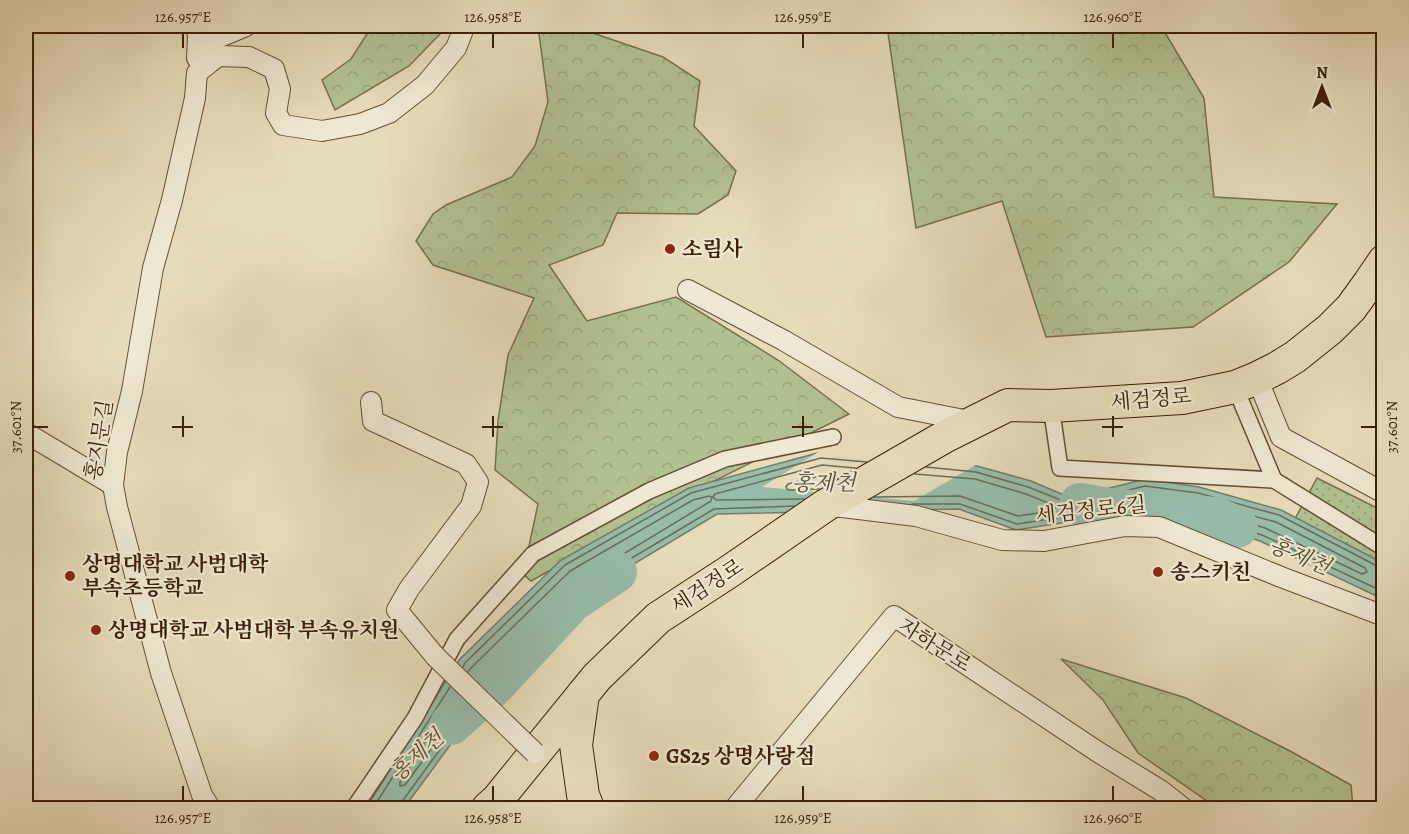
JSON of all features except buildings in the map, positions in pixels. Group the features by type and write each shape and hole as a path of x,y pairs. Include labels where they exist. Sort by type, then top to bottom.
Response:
{"main road":[{"name":"세검정로","path":"498,806 535,753 597,677 658,618 834,500 946,436 1008,405 1051,406 1182,398 1246,382 1295,357 1330,328 1351,308 1383,261"},
{"path":"584,693 576,746 583,795 588,808"}],"street":[{"name":"홍지문길","path":"196,26 198,46 195,98 172,200 153,268 132,391 117,452 113,485 161,673 202,795 210,808"},
{"path":"198,46 246,26"},
{"path":"197,73 218,56 249,57 274,69 280,89 276,113 283,125 322,131 360,124 389,113 425,86 456,48 462,33 460,26"},
{"path":"688,290 783,340 898,407 974,422"},
{"path":"1246,382 1274,480"},
{"path":"1246,382 1281,437 1383,493"},
{"path":"371,402 373,420 466,464 478,482 471,506 409,589 397,610 435,656 535,753"},
{"path":"1051,406 1060,468 1274,480 1383,548"},
{"path":"26,433 113,485"},
{"path":"354,808 415,718 457,639 533,554 649,491 725,459 833,437"},
{"name":"세검정로6길","path":"834,500 915,516 1002,540 1044,541 1125,526 1159,526 1281,577 1383,615"},
{"name":"자하문로","path":"735,808 894,616 1098,752 1160,790 1183,808"}],"green space":[{"path":"372,26 451,26 409,66 335,110 322,80 351,59"},
{"path":"538,26 589,26 584,30 663,57 700,81 694,126 736,171 728,195 698,214 617,213 603,245 549,265 587,321 676,297 778,360 849,414 684,496 531,581 523,574 538,504 495,470 498,421 508,355 534,298 433,265 416,241 433,214 446,205 512,177 535,146 548,102"},
{"path":"887,26 1161,26 1204,98 1214,197 1337,204 1289,262 1193,327 1046,337 1002,201 916,228"},
{"path":"1317,478 1383,511 1383,552 1374,571 1289,530"},
{"path":"1061,659 1186,698 1290,751 1351,785 1353,808 1217,808 1138,753 1103,700"}],"water":[{"name":"홍제천","path":"821,452 977,466 1031,481 1071,498 1145,479 1199,487 1281,510 1383,563 1383,599 1260,541 1158,508 1016,530 959,509 717,514 572,601 495,684 404,808 366,808 460,659 561,560 689,488"}],"pier":[{"path":"823,449 979,463 914,501 762,487"}],"waterway":[{"name":"홍제천","path":"1080,504 1108,509 1215,518 1237,527"},
{"name":"홍제천","path":"451,724 495,684 572,601 616,572"}],"place":[{"name":"소림사","path":"670,249"},
{"name":"송스키친","path":"1158,572"},
{"name":"상명대학교 사범대학 부속초등학교","path":"70,576"},
{"name":"상명대학교 사범대학 부속유치원","path":"96,630"},
{"name":"GS25 상명사랑점","path":"654,756"}]}
